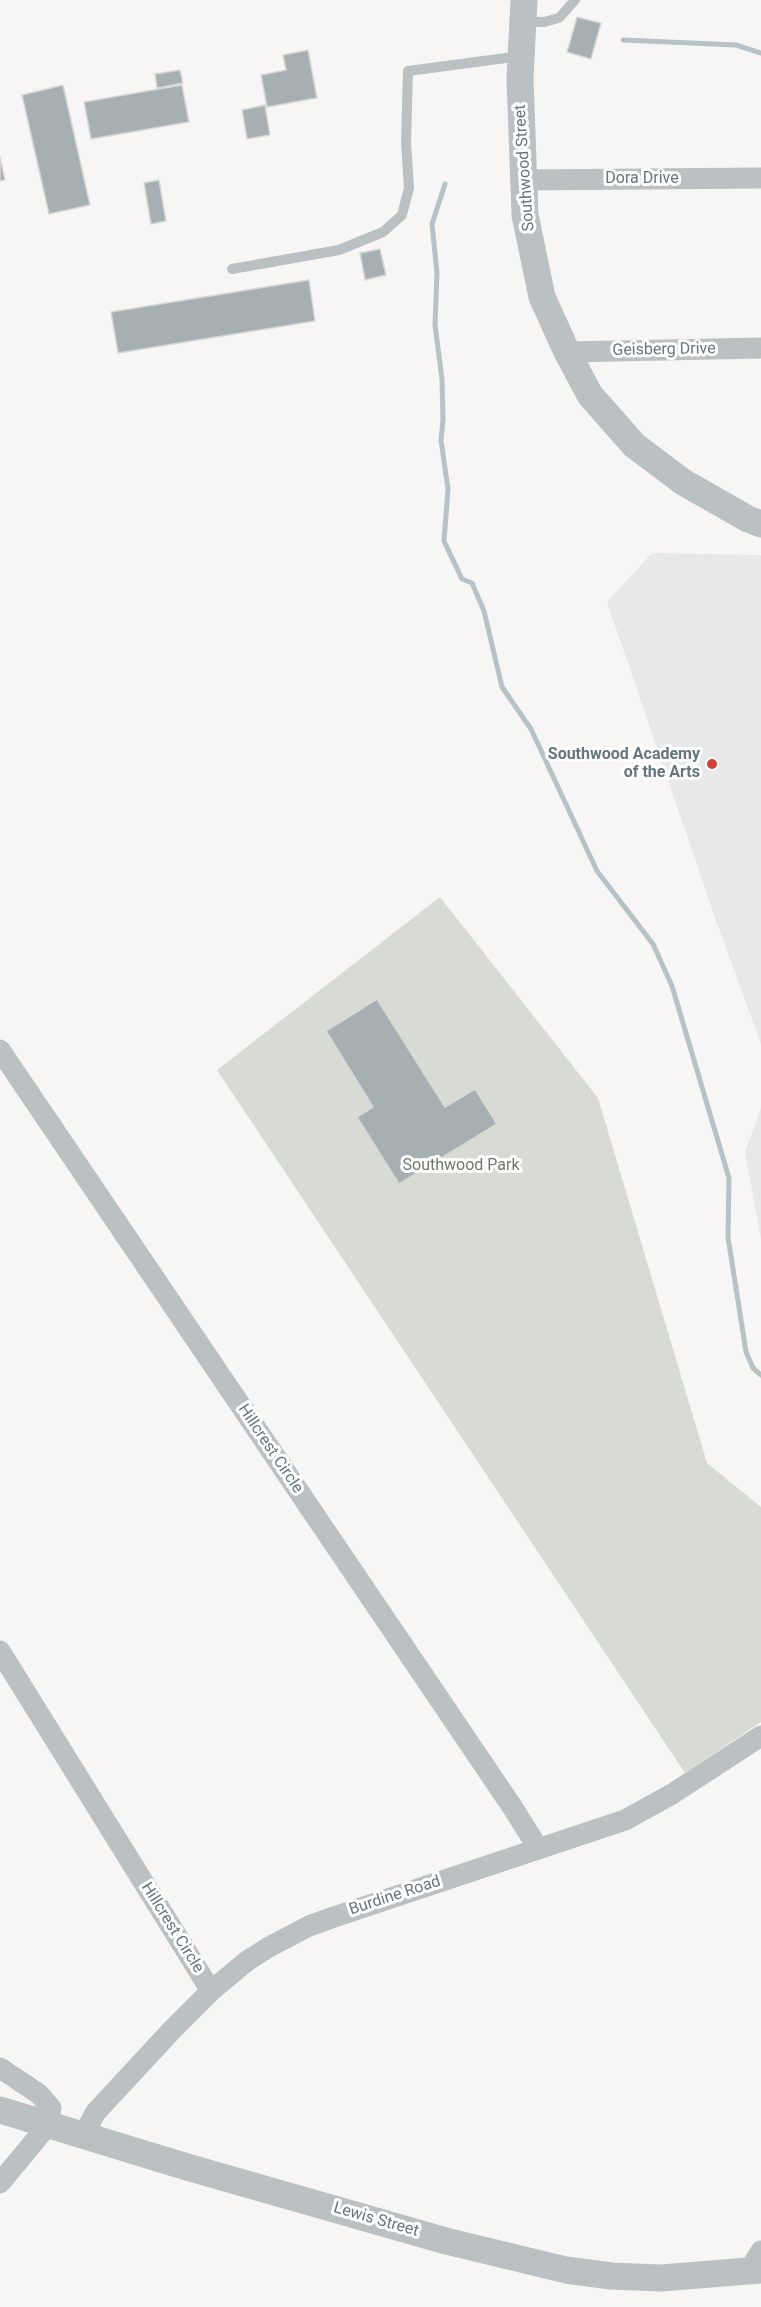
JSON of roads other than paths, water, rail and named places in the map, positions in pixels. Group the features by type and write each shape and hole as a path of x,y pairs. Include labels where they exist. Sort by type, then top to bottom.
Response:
{"street":[{"name":"Southwood Street","path":"524,11 520,80 525,215 542,297 567,352 590,395 634,445 683,482 761,524"},
{"name":"Dora Drive","path":"523,180 761,178"},
{"name":"Geisberg Drive","path":"567,352 761,348"},
{"name":"Hillcrest Circle","path":"0,1050 538,1848"},
{"name":"Hillcrest Circle","path":"0,1651 211,1991"},
{"name":"Burdine Road","path":"84,2135 95,2113 171,2031 211,1991 247,1961 269,1947 309,1926 625,1820 672,1794 761,1736"},
{"path":"0,2068 39,2094 51,2108 48,2125 0,2183"},
{"name":"Lewis Street","path":"0,2110 187,2167 446,2241 566,2270 611,2276 661,2278 757,2264"}],"lane":[{"path":"524,11 544,22 559,18 575,0"},
{"path":"232,269 339,250 383,232 402,215 409,188 406,142 408,71 521,56"}],"waterway":[{"path":"623,40 736,45 761,53"},
{"path":"445,184 432,224 437,273 435,325 442,379 441,440 448,489 444,541 462,579 472,583 484,611 502,687 531,729 597,871 653,944 672,986 729,1178 728,1237 746,1352 753,1368 761,1375"}],"place":[{"name":"Southwood Academy of the Arts","path":"712,764"}],"park label":[{"name":"Southwood Park","path":"461,1166"}]}
